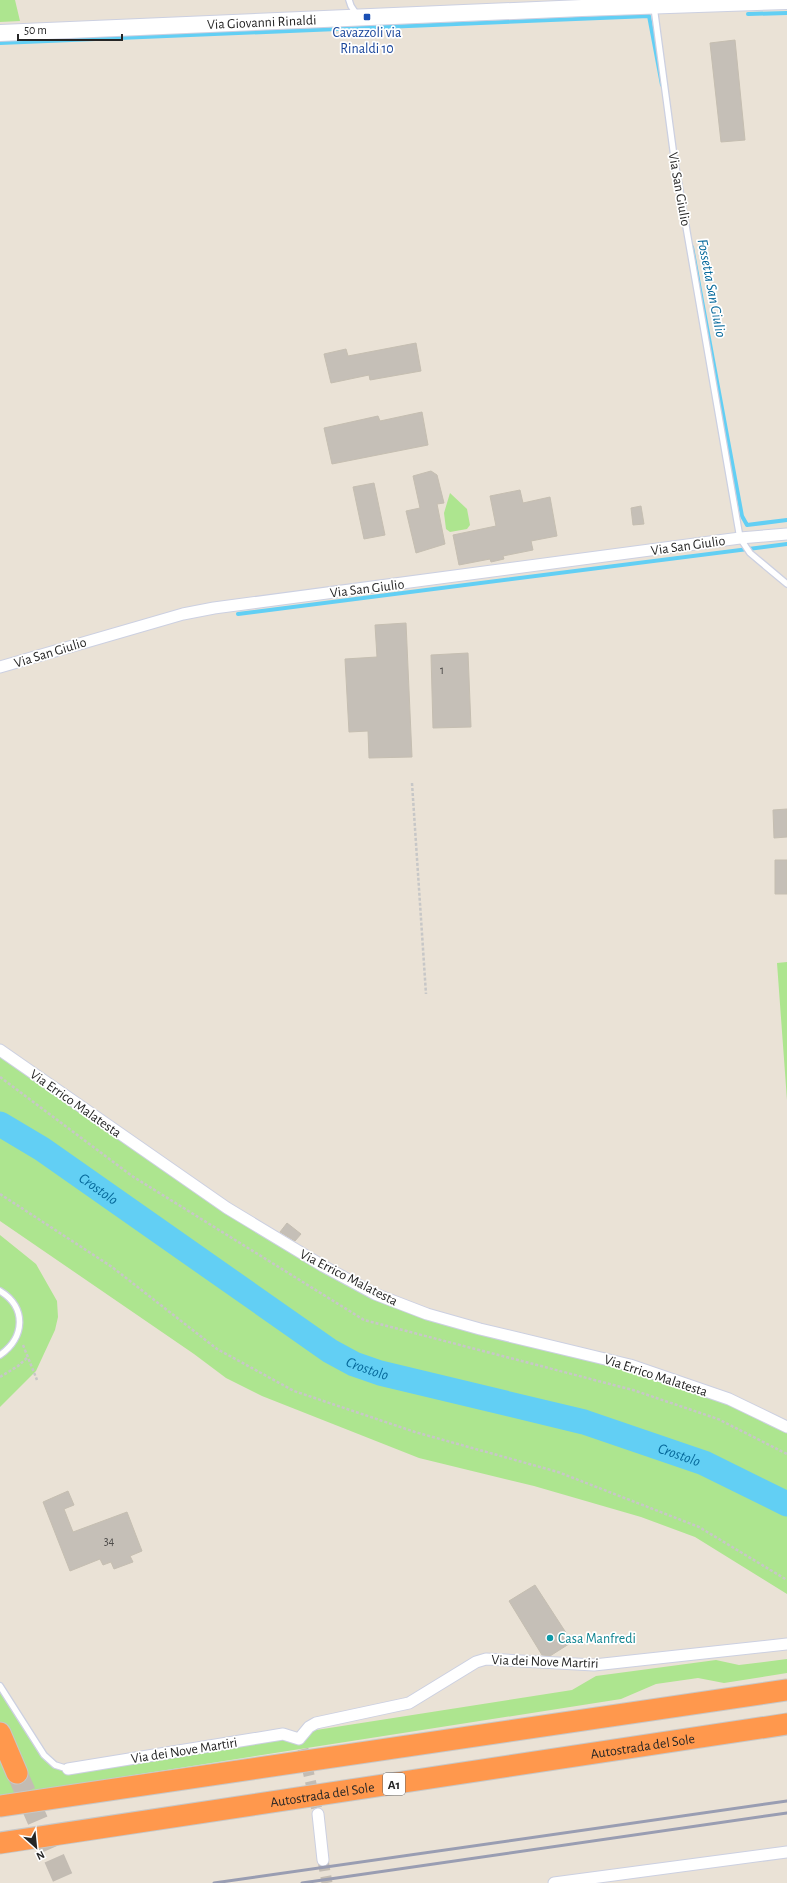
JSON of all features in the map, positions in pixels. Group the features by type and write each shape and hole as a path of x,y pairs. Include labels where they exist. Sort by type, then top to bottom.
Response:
{"highway":[{"path":"0,1806 787,1690"},
{"name":"Autostrada del Sole","path":"0,1843 787,1724"},
{"path":"0,1733 17,1773"}],"street":[{"name":"Via Giovanni Rinaldi","path":"0,33 701,2 787,1"},
{"name":"Via San Giulio","path":"0,667 183,614 214,608 740,538 787,534"},
{"name":"Via Errico Malatesta","path":"0,1050 227,1208 323,1266 375,1294 427,1314 457,1323 534,1343 630,1364 729,1399 787,1427"},
{"name":"Via dei Nove Martiri","path":"68,1769 283,1734 301,1744 309,1727 316,1723 409,1702 476,1662 486,1659 594,1665 622,1663 720,1650 787,1644"},
{"path":"318,1814 323,1860"},
{"path":"554,1883 787,1852"}],"lane":[{"path":"350,0 350,6 358,17"},
{"name":"Via San Giulio","path":"653,5 674,157 740,538"},
{"path":"740,538 750,553 787,584"},
{"path":"0,1291 15,1303 20,1322 15,1340 0,1355"},
{"path":"0,1686 44,1756 55,1765 68,1769"},
{"path":"0,1800 81,1793"}],"path":[{"path":"412,783 426,994"},
{"path":"0,1194 112,1268 217,1349 294,1390 415,1432 558,1472 699,1527 787,1580"},
{"path":"0,1377 18,1366 28,1357 37,1380"}],"green space":[{"path":"0,0 15,0 20,21 0,22"},
{"path":"450,493 467,509 470,525 467,529 450,532 446,529 444,513"},
{"path":"787,962 787,1100 777,963"},
{"path":"0,1053 231,1214 377,1298 695,1388 787,1430 787,1594 695,1537 641,1517 534,1486 419,1458 262,1396 226,1378 194,1354 0,1221"},
{"path":"0,1235 36,1264 57,1301 58,1317 55,1330 36,1371 0,1407"},
{"path":"787,1659 787,1673 724,1683 698,1678 656,1684 621,1699 0,1796 0,1686 55,1765 68,1769 572,1690 596,1676 716,1660 739,1665"}],"building":[{"path":"735,40 745,140 721,142 710,43"},
{"path":"416,343 421,371 370,380 369,375 331,383 324,354 346,349 348,356"},
{"path":"422,412 428,445 332,464 324,428 378,416 380,421"},
{"path":"431,471 437,475 444,503 437,504 445,544 416,553 406,511 420,508 413,476"},
{"path":"374,483 385,535 364,539 353,487"},
{"path":"520,490 523,503 550,497 557,536 531,541 533,550 503,556 504,559 491,562 490,559 459,565 453,535 496,526 490,496"},
{"path":"641,506 644,524 633,525 631,508"},
{"path":"406,623 412,757 369,758 368,731 349,732 345,659 377,657 375,625"},
{"path":"468,653 471,727 433,728 431,655"},
{"path":"787,809 787,837 774,838 773,810"},
{"path":"775,860 787,860 787,894 775,894"},
{"path":"287,1223 301,1234 295,1241 280,1232"},
{"path":"68,1491 74,1505 64,1509 73,1532 127,1512 142,1551 130,1556 133,1562 114,1569 111,1562 103,1565 100,1559 70,1571 43,1502"},
{"path":"535,1585 572,1642 550,1656 542,1655 509,1601"}],"waterway":[{"path":"748,14 787,13"},
{"path":"0,43 649,16 662,85"},
{"name":"Fossetta San Giulio","path":"692,247 742,516 747,525 787,520"},
{"path":"238,614 787,544"},
{"name":"Crostolo","path":"0,1124 42,1149 330,1351 354,1364 380,1373 584,1422 704,1463 787,1504"}],"tunnel":[{"path":"303,1749 318,1814"},
{"path":"17,1773 65,1883"},
{"path":"323,1860 327,1883"}],"railway":[{"path":"214,1883 787,1801"},
{"path":"302,1883 787,1813"}],"place":[{"name":"Cavazzoli via Rinaldi 10","path":"367,17"},
{"name":"Casa Manfredi","path":"550,1638"}]}
